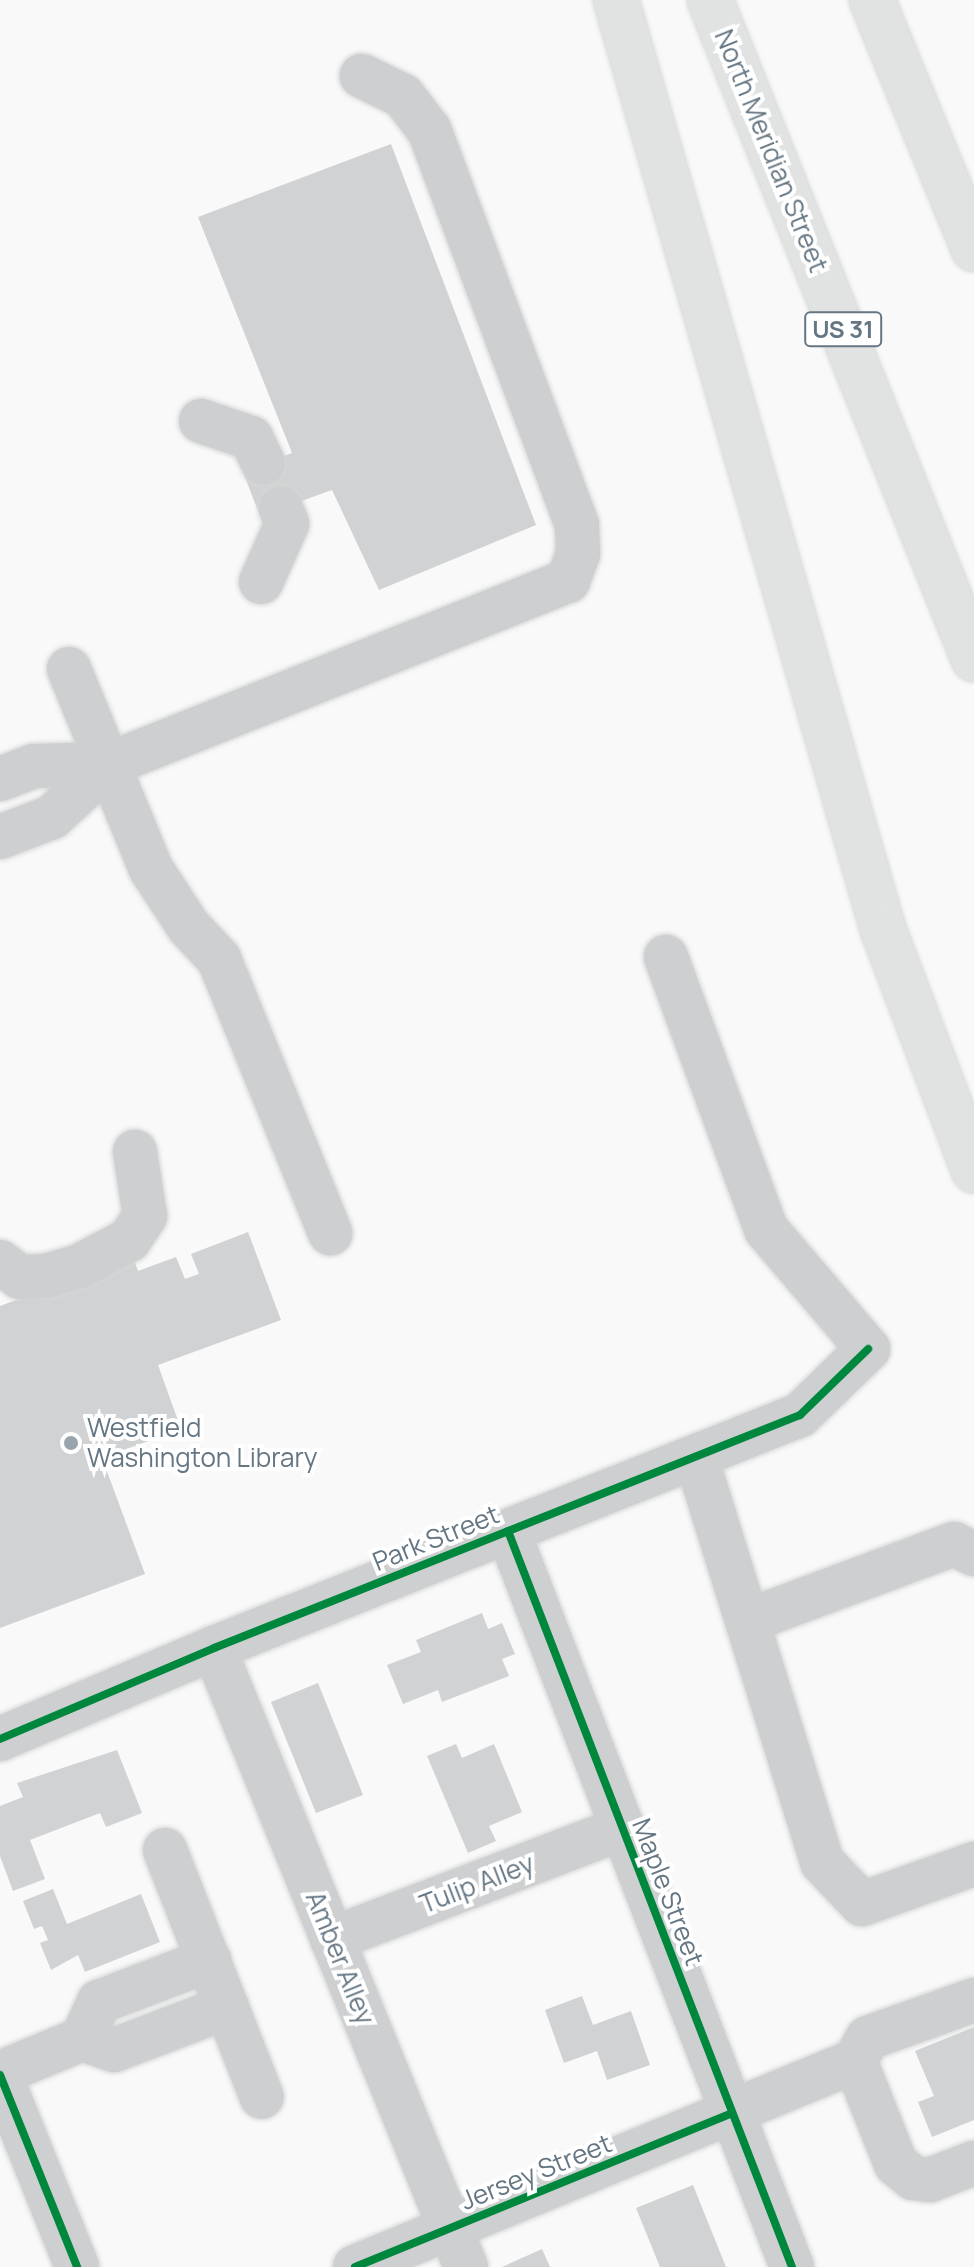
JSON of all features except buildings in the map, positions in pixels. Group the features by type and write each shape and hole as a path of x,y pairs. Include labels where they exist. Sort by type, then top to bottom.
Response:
{"highway":[{"path":"616,0 883,929 974,1170"},
{"name":"North Meridian Street","path":"710,0 974,659"},
{"path":"872,0 974,249"}],"street":[{"path":"0,779 34,766 110,764 568,581 578,554 577,525 429,130 403,96 362,76"},
{"path":"201,421 251,438 263,463"},
{"path":"261,582 287,524 281,508"},
{"path":"69,669 151,869 189,927 219,959 330,1233"},
{"path":"0,837 52,817 110,764"},
{"name":"Park Street","path":"0,1739 214,1648 800,1415 868,1349 766,1229 666,957"},
{"path":"0,1262 20,1277 46,1276 78,1267 129,1240 145,1216 135,1152"},
{"path":"696,1457 822,1862 862,1904 974,1864"},
{"name":"Maple Street","path":"508,1531 792,2267"},
{"path":"747,1621 954,1544 974,1554"},
{"name":"Amber Alley","path":"214,1648 458,2248"},
{"name":"Tulip Alley","path":"332,1939 622,1828"},
{"path":"165,1850 262,2097"},
{"path":"82,2039 99,2002 209,1960"},
{"path":"974,2000 868,2038 855,2061 896,2164 913,2178 930,2180 974,2163"},
{"path":"77,2267 0,2074 82,2039 114,2050 227,2007"},
{"name":"Jersey Street","path":"355,2267 458,2248 732,2113 855,2061"}],"cycle path":[{"path":"0,1739 214,1648 800,1415 868,1349"},
{"path":"508,1531 792,2267"},
{"path":"0,2075 77,2267"},
{"path":"355,2267 732,2113"}],"place":[{"name":"Westfield Washington Library","path":"71,1443"}]}
